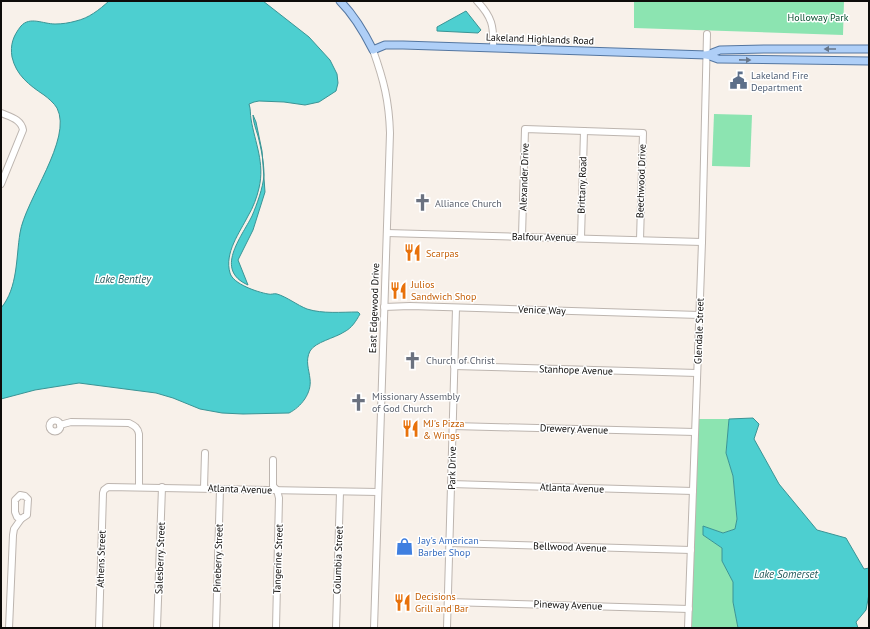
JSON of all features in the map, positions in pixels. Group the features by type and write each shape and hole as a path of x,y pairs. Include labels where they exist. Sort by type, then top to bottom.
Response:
{"main road":[{"name":"East Edgewood Drive","path":"342,2 354,16 373,50"},
{"name":"Lakeland Highlands Road","path":"373,50 384,45 493,47 707,55 718,59 869,61"},
{"name":"Lakeland Highlands Road","path":"707,55 720,50 869,49"}],"street":[{"path":"477,1 490,17 493,47"},
{"name":"Glendale Street","path":"688,628 702,242 707,34"},
{"name":"East Edgewood Drive","path":"373,50 386,90 390,114 390,166 374,628"},
{"path":"1,113 17,120 22,126 23,130 1,184"},
{"name":"Alexander Drive","path":"522,236 525,130 584,131"},
{"name":"Brittany Road","path":"580,238 584,131"},
{"name":"Beechwood Drive","path":"584,131 643,133 640,240"},
{"name":"Balfour Avenue","path":"387,233 702,242"},
{"name":"Venice Way","path":"384,307 699,315"},
{"name":"Park Drive","path":"447,628 456,308"},
{"name":"Stanhope Avenue","path":"454,366 697,374"},
{"path":"60,425 71,422 129,423 134,425 138,429 140,438 139,486"},
{"name":"Drewery Avenue","path":"453,426 695,432"},
{"path":"204,488 205,453"},
{"name":"Tangerine Street","path":"274,460 273,486 278,490 279,498 276,628"},
{"name":"Atlanta Avenue","path":"451,484 693,491"},
{"name":"Atlanta Avenue","path":"104,491 108,486 139,486 378,492"},
{"name":"Salesberry Street","path":"157,628 162,487"},
{"name":"Pineberry Street","path":"216,628 220,489"},
{"name":"Athens Street","path":"99,628 104,491"},
{"name":"Columbia Street","path":"336,628 340,492"},
{"path":"9,628 13,534 14,529 21,519"},
{"name":"Bellwood Avenue","path":"449,543 691,550"},
{"name":"Pineway Avenue","path":"448,602 689,609"}],"green space":[{"name":"Holloway Park","path":"634,1 844,1 843,35 634,28"},
{"path":"714,114 752,115 750,167 712,166"},
{"path":"696,419 729,419 726,453 733,476 737,520 735,529 723,533 703,526 703,535 722,548 722,561 733,582 733,602 738,628 688,628"}],"water":[{"name":"Lake Bentley","path":"109,1 263,1 309,37 330,60 337,74 338,83 336,91 319,102 305,105 259,101 249,104 259,153 261,179 253,206 231,250 229,265 232,277 246,287 263,293 281,295 313,311 358,312 360,314 354,324 347,330 316,345 310,351 308,362 310,379 309,389 305,399 298,407 289,413 222,413 200,409 156,393 79,383 35,390 1,399 1,308 11,291 20,233 24,219 54,152 59,136 60,121 57,108 54,104 28,83 20,74 14,63 11,48 18,30 28,21 37,21 50,24 73,22 90,16"},
{"path":"466,11 481,30 478,33 437,31 437,27"},
{"path":"253,115 256,122 262,157 254,123"},
{"path":"264,176 265,192 253,230 238,260 248,285 238,279 233,271 231,262 237,244 256,206"},
{"name":"Lake Somerset","path":"753,418 759,424 754,439 779,484 817,530 846,538 864,569 869,568 869,594 866,610 856,622 858,628 738,628 733,602 733,582 722,561 722,548 703,535 703,526 723,533 735,529 737,519 733,476 726,453 729,419"}],"place":[{"name":"Lakeland Fire Department","path":"738,81"},
{"name":"Alliance Church","path":"422,203"},
{"name":"Scarpas","path":"413,253"},
{"name":"Julios Sandwich Shop","path":"398,290"},
{"name":"Church of Christ","path":"413,360"},
{"name":"Missionary Assembly of God Church","path":"359,402"},
{"name":"MJ's Pizza & Wings","path":"410,429"},
{"name":"Jay's American Barber Shop","path":"405,546"},
{"name":"Decisions Grill and Bar","path":"402,602"}]}
